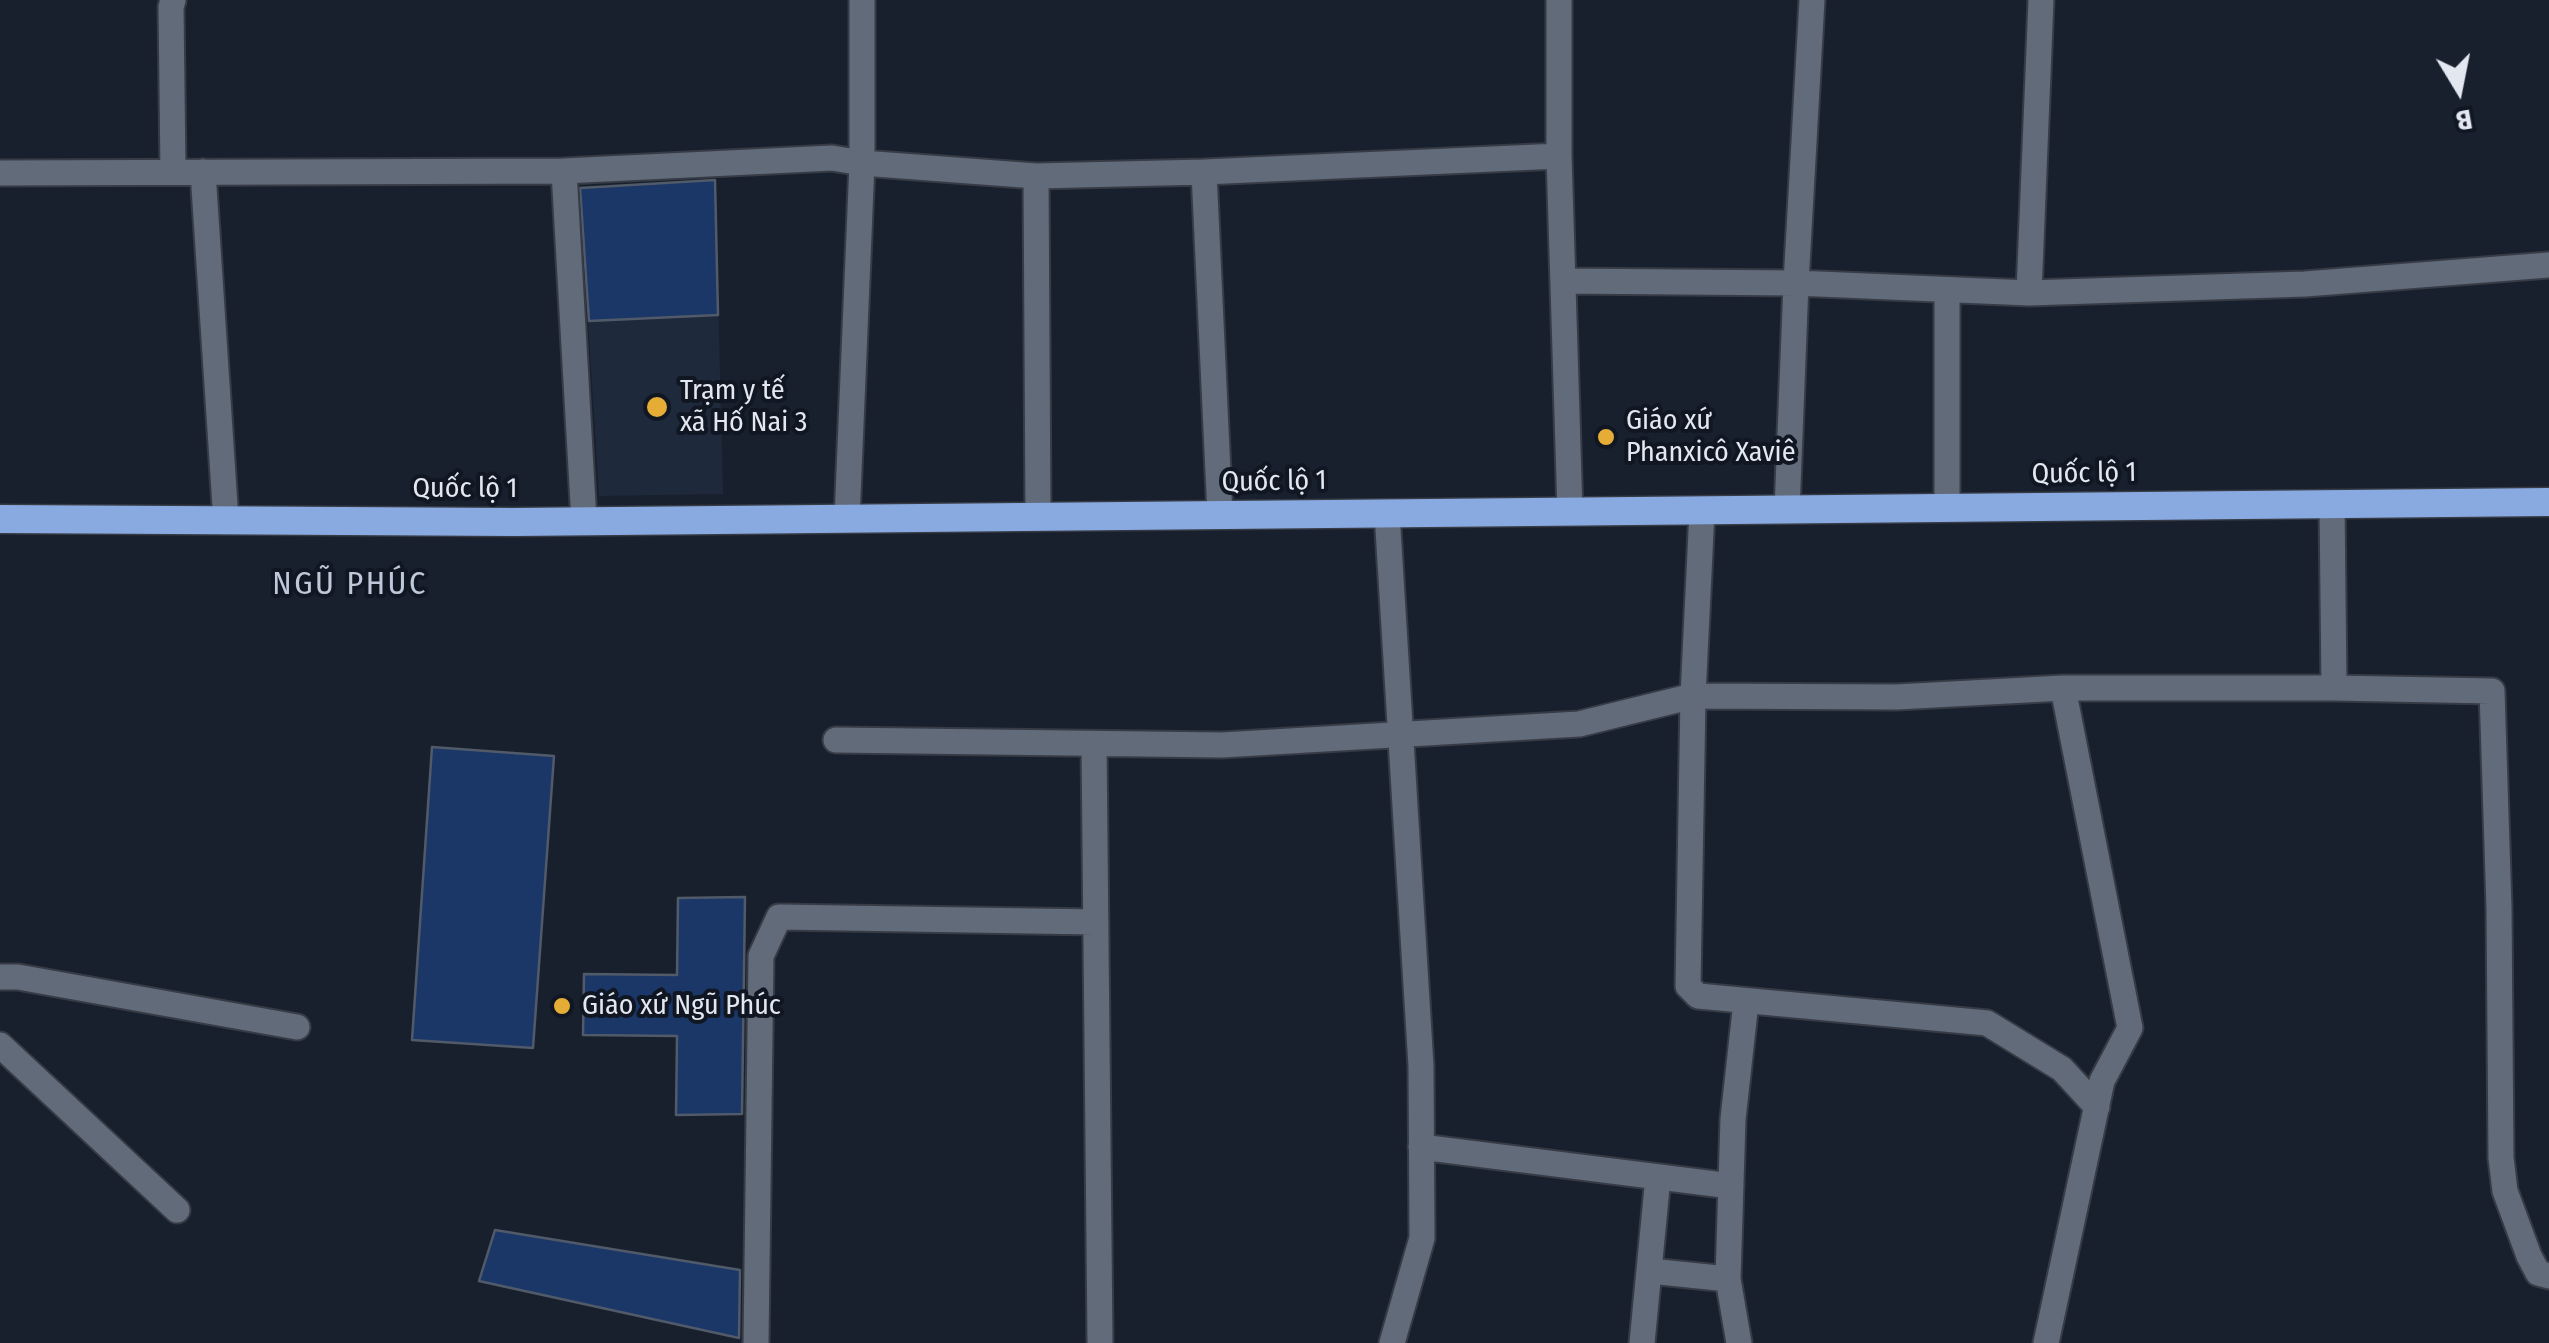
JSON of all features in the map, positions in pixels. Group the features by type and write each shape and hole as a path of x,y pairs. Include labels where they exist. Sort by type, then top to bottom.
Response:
{"highway":[{"name":"Quốc lộ 1","path":"0,520 584,521 2549,502"}],"street":[{"path":"173,0 173,172"},
{"path":"847,518 862,163 862,0"},
{"path":"1559,0 1570,512"},
{"path":"1787,510 1812,0"},
{"path":"2029,293 2041,0"},
{"path":"0,174 564,171 832,158 1036,176 1560,156"},
{"path":"564,171 584,521"},
{"path":"203,172 226,521"},
{"path":"1204,172 1220,515"},
{"path":"1036,176 1038,516"},
{"path":"1563,281 1796,282 2029,293 2305,284 2549,266"},
{"path":"1947,290 1947,508"},
{"path":"2332,504 2334,688"},
{"path":"1702,511 1693,696 1688,986 1698,996 1746,1002 1987,1023 2062,1069 2096,1107"},
{"path":"1387,513 1421,1066 1422,1238 1392,1343"},
{"path":"2046,1343 2102,1081 2130,1028 2063,688"},
{"path":"836,740 1222,745 1579,724 1693,696 1897,697 2063,688 2492,690 2504,1192 2538,1273 2549,1276"},
{"path":"1094,744 1100,1340"},
{"path":"756,1343 761,956 779,917 1096,922"},
{"path":"0,977 18,976 297,1027"},
{"path":"1739,1343 1728,1280 1733,1120 1746,1002"},
{"path":"0,1045 177,1210"},
{"path":"1421,1148 1731,1186"},
{"path":"1642,1343 1658,1177"},
{"path":"1650,1270 1728,1280"}],"shaded area":[{"name":"Trạm y tế xã Hố Nai 3","path":"715,180 723,494 599,496 580,188"}],"building":[{"path":"715,180 718,315 589,321 580,188"},
{"path":"432,747 554,756 533,1048 412,1040"},
{"path":"745,897 742,1114 676,1115 677,1036 583,1035 584,974 677,975 678,898"},
{"path":"495,1230 740,1270 739,1338 479,1281"}],"place":[{"name":"Trạm y tế xã Hố Nai 3","path":"657,407"},
{"name":"Giáo xứ Phanxicô Xaviê","path":"1606,437"},
{"name":"Giáo xứ Ngũ Phúc","path":"562,1006"}],"district":[{"name":"NGŨ PHÚC","path":"350,585"}]}
